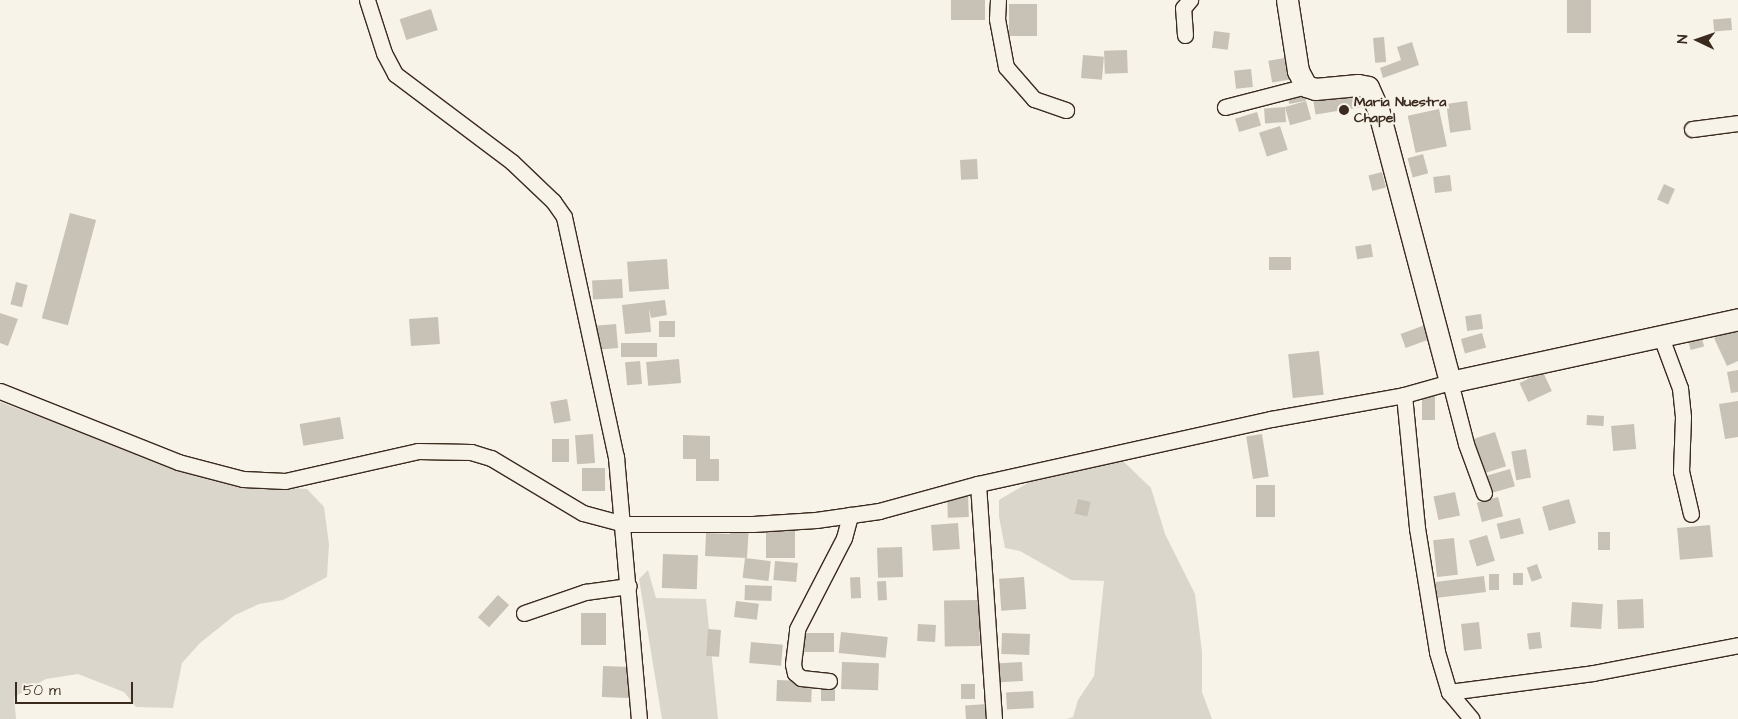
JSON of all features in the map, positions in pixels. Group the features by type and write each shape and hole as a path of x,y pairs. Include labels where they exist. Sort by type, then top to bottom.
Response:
{"street":[{"path":"367,0 384,53 395,74 512,162 553,201 564,217 616,457 624,524 639,719"},
{"path":"998,0 997,19 1006,67 1034,99 1066,110"},
{"path":"1185,35 1183,8 1190,0"},
{"path":"1287,0 1298,71 1306,86"},
{"path":"1225,106 1306,86 1315,89 1358,85 1368,87 1378,109 1466,444 1484,494"},
{"path":"1692,129 1738,123"},
{"path":"0,391 178,462 243,479 285,481 418,451 471,452 491,458 583,513 624,524 754,524 878,511 978,484 1281,417 1404,395 1450,382 1738,319"},
{"path":"1661,337 1680,388 1683,417 1681,471 1691,514"},
{"path":"1404,395 1417,528 1437,652 1449,692 1472,719"},
{"path":"978,484 994,719"},
{"path":"829,681 800,678 795,673 793,664 797,629 844,538 850,515"},
{"path":"524,613 585,592 629,586"},
{"path":"1449,692 1594,672 1738,645"}],"shaded area":[{"path":"0,402 127,449 270,487 307,489 324,507 329,544 327,577 283,600 259,604 235,615 200,643 182,663 173,708 136,707 124,692 78,674 46,679 14,697 16,719 0,719"},
{"path":"1121,459 1151,488 1165,534 1195,594 1202,652 1202,692 1212,719 1067,719 1073,717 1078,700 1094,676 1104,581 1071,580 1020,551 1005,548 999,517 999,500 1043,474"},
{"path":"648,570 656,598 706,599 718,719 662,719 639,579"}],"building":[{"path":"951,0 985,0 985,20 951,20"},
{"path":"1567,0 1591,0 1591,33 1567,33"},
{"path":"1009,4 1037,4 1037,36 1009,36"},
{"path":"431,9 438,30 406,40 400,19"},
{"path":"1731,18 1732,30 1714,32 1713,20"},
{"path":"1214,31 1230,33 1228,50 1212,48"},
{"path":"1384,37 1386,62 1375,63 1373,38"},
{"path":"1412,42 1419,65 1383,78 1380,68 1401,60 1397,47"},
{"path":"1127,50 1128,73 1105,74 1104,51"},
{"path":"1083,55 1104,57 1102,80 1081,78"},
{"path":"1290,57 1294,79 1272,82 1268,61"},
{"path":"1251,69 1253,87 1236,89 1234,71"},
{"path":"1367,88 1370,106 1315,114 1313,97"},
{"path":"1304,91 1306,101 1289,104 1287,94"},
{"path":"1306,101 1311,119 1290,125 1285,107"},
{"path":"1467,101 1471,130 1450,133 1446,104"},
{"path":"1285,107 1286,122 1265,123 1264,108"},
{"path":"1439,109 1447,146 1416,153 1408,116"},
{"path":"1257,112 1261,125 1239,132 1235,119"},
{"path":"1280,126 1288,150 1267,157 1259,133"},
{"path":"1423,154 1428,173 1413,177 1408,158"},
{"path":"977,159 978,179 961,180 960,160"},
{"path":"1382,172 1386,188 1372,191 1368,175"},
{"path":"1450,175 1452,191 1435,193 1433,177"},
{"path":"1664,184 1675,189 1668,204 1657,200"},
{"path":"70,213 96,220 68,325 42,318"},
{"path":"1371,244 1373,257 1357,259 1355,247"},
{"path":"1269,257 1291,257 1291,270 1269,270"},
{"path":"667,259 669,289 629,292 627,262"},
{"path":"622,279 623,298 593,300 592,281"},
{"path":"16,282 28,285 22,307 10,304"},
{"path":"665,300 667,315 651,318 649,308 651,332 625,334 622,305"},
{"path":"0,313 18,319 8,346 0,343"},
{"path":"1481,314 1483,329 1467,331 1465,316"},
{"path":"438,317 440,344 411,346 409,319"},
{"path":"659,321 675,321 675,337 659,337"},
{"path":"616,324 618,348 594,350 592,326"},
{"path":"1425,325 1430,339 1406,348 1401,334"},
{"path":"1738,327 1738,361 1727,366 1714,338"},
{"path":"1700,331 1704,346 1691,350 1686,335"},
{"path":"1482,333 1486,347 1465,353 1461,339"},
{"path":"621,343 657,343 657,357 621,357"},
{"path":"1319,351 1324,395 1293,398 1288,354"},
{"path":"679,359 681,383 648,386 646,362"},
{"path":"640,361 642,384 627,385 625,362"},
{"path":"1738,370 1738,392 1731,393 1727,372"},
{"path":"1543,372 1552,391 1528,402 1519,383"},
{"path":"1422,393 1435,393 1435,420 1422,420"},
{"path":"567,399 571,421 554,424 550,402"},
{"path":"1738,401 1738,437 1725,439 1719,404"},
{"path":"1587,415 1604,416 1603,426 1586,425"},
{"path":"340,417 344,439 303,446 300,424"},
{"path":"1634,424 1636,449 1613,451 1611,426"},
{"path":"1495,432 1506,466 1484,473 1473,439"},
{"path":"593,434 595,463 577,464 575,435"},
{"path":"1262,434 1269,476 1253,479 1246,437"},
{"path":"683,435 710,436 710,459 719,459 719,481 696,481 696,459 683,459"},
{"path":"552,439 569,439 569,462 552,462"},
{"path":"1526,449 1531,478 1516,480 1511,452"},
{"path":"582,468 605,468 605,491 582,491"},
{"path":"1510,469 1515,486 1488,494 1483,477"},
{"path":"1256,485 1275,485 1275,517 1256,517"},
{"path":"1455,492 1460,515 1438,520 1433,497"},
{"path":"968,493 969,517 948,518 947,494"},
{"path":"1498,497 1503,516 1482,522 1477,503"},
{"path":"1078,499 1091,502 1087,517 1075,514"},
{"path":"1569,499 1576,523 1549,531 1542,507"},
{"path":"1520,518 1524,534 1501,539 1497,524"},
{"path":"958,523 960,549 933,551 931,525"},
{"path":"730,524 749,525 747,558 705,556 706,533 730,534"},
{"path":"766,525 795,525 795,558 766,558"},
{"path":"1710,525 1713,557 1680,560 1677,528"},
{"path":"1598,532 1610,532 1610,550 1598,550"},
{"path":"1487,535 1495,561 1477,566 1469,541"},
{"path":"1454,538 1458,575 1437,577 1433,540"},
{"path":"902,547 903,577 878,578 877,548"},
{"path":"663,554 698,555 697,589 662,588"},
{"path":"745,558 771,561 768,581 743,578"},
{"path":"775,561 798,563 796,582 773,580"},
{"path":"1537,564 1542,578 1532,582 1527,568"},
{"path":"1513,573 1523,573 1523,585 1513,585"},
{"path":"1489,574 1499,574 1499,590 1489,590"},
{"path":"1484,576 1486,592 1435,598 1433,582"},
{"path":"860,577 861,598 851,598 850,578"},
{"path":"1024,577 1026,609 1001,611 999,579"},
{"path":"877,581 886,581 887,600 878,600"},
{"path":"745,585 772,586 771,601 744,600"},
{"path":"498,595 509,605 489,627 478,617"},
{"path":"1643,599 1644,628 1618,629 1617,600"},
{"path":"979,600 980,646 945,647 944,601"},
{"path":"736,601 759,604 757,620 734,617"},
{"path":"1572,602 1603,604 1601,629 1570,627"},
{"path":"581,613 606,613 606,645 581,645"},
{"path":"1479,622 1482,649 1464,651 1461,624"},
{"path":"918,624 936,625 935,642 917,641"},
{"path":"708,629 721,630 719,657 706,656"},
{"path":"841,632 888,637 886,658 839,653"},
{"path":"1540,632 1542,648 1529,649 1527,634"},
{"path":"801,633 834,633 834,652 801,652"},
{"path":"1002,633 1030,634 1029,655 1001,654"},
{"path":"751,642 783,645 781,666 749,663"},
{"path":"842,662 879,663 878,690 841,689"},
{"path":"1022,662 1023,681 1000,682 999,663"},
{"path":"603,666 631,667 630,698 602,697"},
{"path":"777,680 812,681 811,702 776,701"},
{"path":"961,684 975,684 975,699 961,699"},
{"path":"821,686 835,686 835,701 821,701"},
{"path":"1033,691 1034,708 1007,709 1006,692"},
{"path":"987,704 988,719 966,719 965,706"}],"place":[{"name":"Maria Nuestra Chapel","path":"1344,110"}]}
